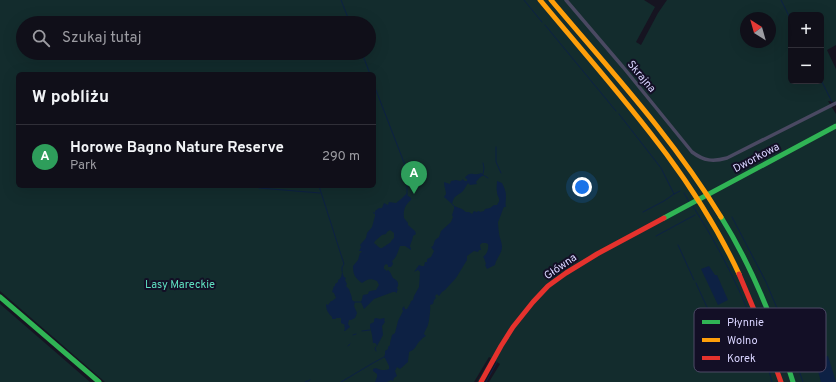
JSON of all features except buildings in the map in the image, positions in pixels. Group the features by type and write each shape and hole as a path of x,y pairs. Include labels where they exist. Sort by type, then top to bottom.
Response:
{"main road":[{"path":"540,0 620,95 673,162 707,214 737,269 755,308"},
{"path":"552,0 652,120 694,176 728,228 748,264 768,308"},
{"name":"Dworkowa","path":"686,206 836,126"},
{"name":"Główna","path":"481,382 502,344 518,320 548,286 566,272 586,260 686,206"},
{"path":"0,297 99,382"},
{"path":"778,372 781,382"},
{"path":"791,372 794,382"}],"street":[{"name":"Skrajna","path":"566,0 692,152 707,160"},
{"name":"Dworkowa","path":"707,160 714,161 727,158 836,104"}],"green space":[{"name":"Lasy Mareckie","path":"0,0 644,0 655,7 636,42 641,45 658,13 667,0 836,0 836,45 827,50 836,69 836,101 828,101 836,114 836,382 489,382 500,364 492,359 477,382 491,358 489,357 474,382 105,382 0,291"},
{"path":"0,304 90,382 0,382"}],"water":[{"path":"481,173 485,176 482,176 476,182 477,184 470,185 468,183 462,192 455,197 452,204 444,197 446,194 444,182 450,184 451,181 456,180 460,181 462,179 467,181 465,178 469,174"},
{"path":"497,181 502,183 505,189 506,207 503,208 498,222 502,247 495,265 487,269 485,265 486,264 483,257 487,253 488,244 486,243 482,243 480,245 481,250 478,252 474,251 467,256 467,260 456,278 439,296 437,294 435,296 436,298 433,304 430,305 428,323 424,334 426,336 413,350 409,352 408,362 400,369 397,367 395,371 397,376 393,381 375,382 377,374 373,371 373,369 389,369 384,357 385,351 390,345 392,335 395,333 398,321 403,311 402,309 404,306 405,309 407,309 419,287 420,272 418,270 414,272 419,265 424,266 427,259 431,257 434,251 431,247 433,246 435,240 439,237 441,231 451,222 454,206 472,214 474,211 484,211 485,209 497,205 499,199 497,194"},
{"path":"407,193 407,195 411,198 405,208 404,218 416,234 413,236 410,246 411,250 405,246 400,246 392,261 393,264 391,267 388,267 386,264 384,266 384,269 386,271 388,270 393,278 398,282 397,293 393,292 374,299 364,309 361,302 363,295 368,294 370,291 376,290 379,285 377,281 371,279 362,283 353,272 353,266 362,252 359,251 361,247 360,245 372,227 375,216 373,212 375,213 375,211 379,208 382,208 384,203 388,205 389,202 396,203","holes":["390,230 394,233 394,238 391,242 382,248 374,243"]},
{"path":"709,266 715,275 717,275 728,300 718,305 701,269"},
{"path":"342,271 344,277 346,278 346,286 349,289 352,300 355,302 354,306 357,313 355,318 349,320 348,324 350,327 345,331 345,325 341,323 341,318 332,319 326,306 326,304 328,305 336,298 332,292 335,284 341,278"},
{"path":"384,318 385,322 382,326 383,335 376,347 377,345 373,343 370,324 374,322 374,319"},
{"path":"828,356 836,382 821,382 818,372 826,372 826,357"}],"waterway":[{"path":"341,0 347,16"},
{"path":"524,0 542,22"},
{"path":"781,0 788,14"},
{"path":"545,25 616,111"},
{"path":"365,60 369,72"},
{"path":"823,84 832,102"},
{"path":"376,90 410,178 407,185 407,193"},
{"path":"619,114 661,168 674,194 680,191"},
{"path":"496,147 496,162 501,173"},
{"path":"483,163 483,174"},
{"path":"259,188 320,193"},
{"path":"320,188 344,264 342,271"},
{"path":"684,193 690,203"},
{"path":"643,212 674,194"},
{"path":"692,205 717,246 747,308"},
{"path":"656,236 695,215"},
{"path":"732,217 766,282 777,308"},
{"path":"678,245 694,280"},
{"path":"696,283 707,308"},
{"path":"355,302 361,302"},
{"path":"362,331 370,330"},
{"path":"376,347 376,351"},
{"path":"341,382 384,357"},
{"path":"486,382 497,362"},
{"path":"769,372 772,382"},
{"path":"800,372 803,382"},
{"path":"305,382 310,380"}],"traffic: fast":[{"path":"664,218 836,126"},
{"path":"721,217 733,236 767,308"},
{"path":"0,297 99,382"},
{"path":"790,372 793,382"}],"traffic: slow":[{"path":"540,0 622,98 674,165 720,236 739,274"},
{"path":"551,0 662,132 721,217"}],"traffic: jam":[{"path":"481,382 513,327 548,286 597,254 664,218"},
{"path":"739,274 753,308"},
{"path":"777,372 781,382"}],"place":[{"name":"Horowe Bagno Nature Reserve","path":"414,194"}]}
